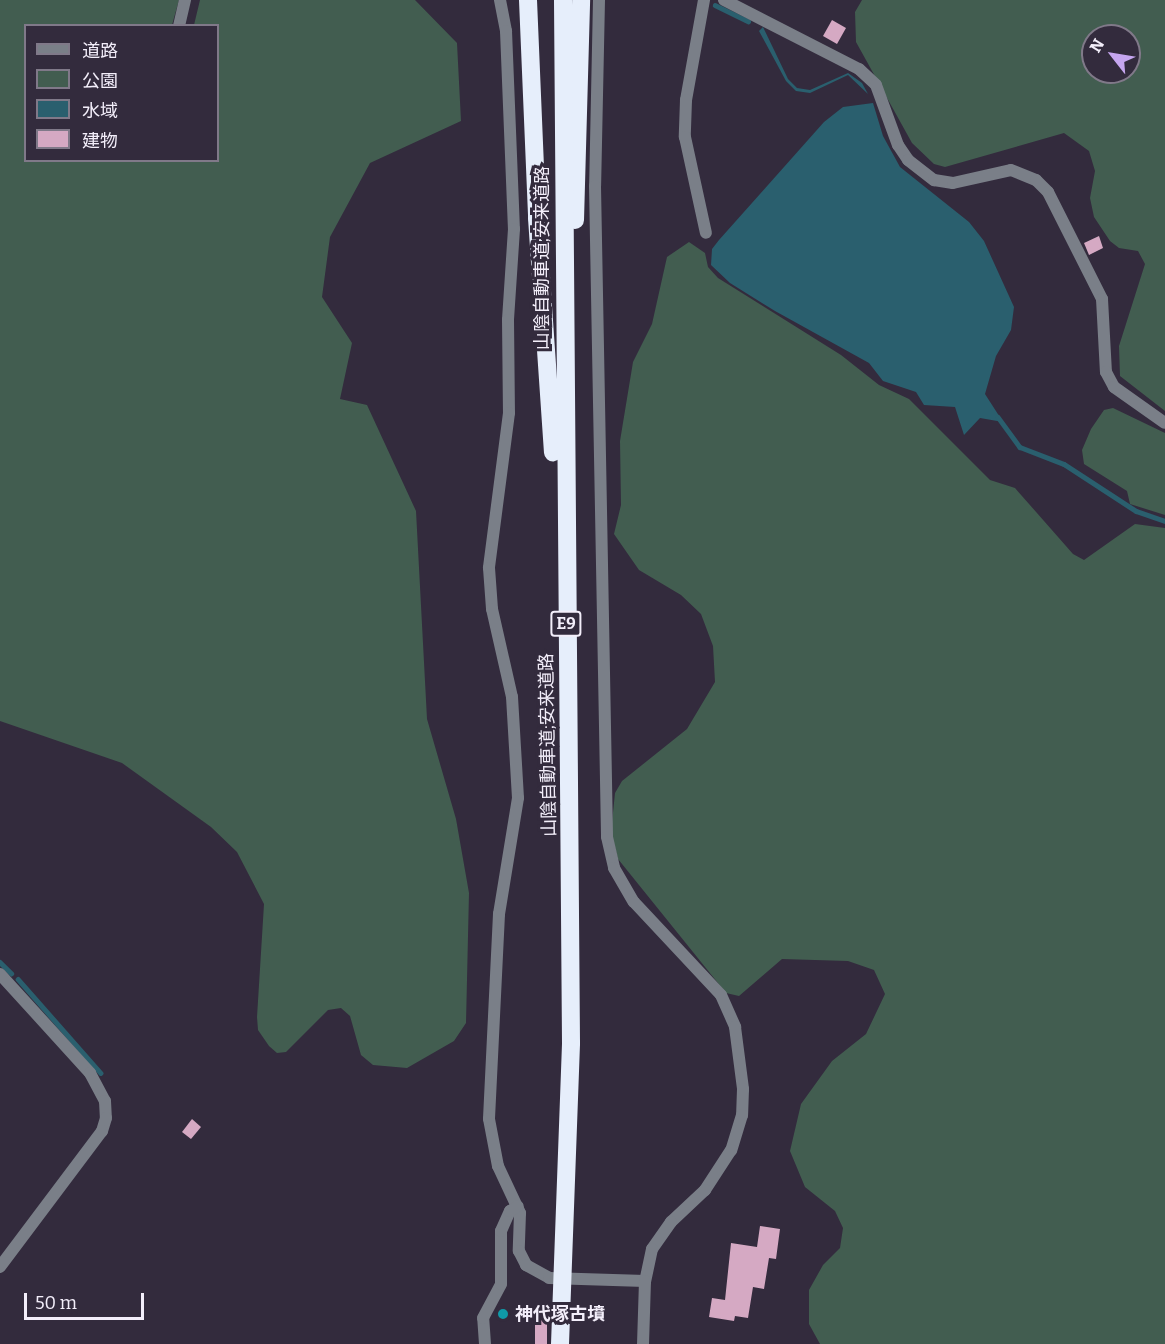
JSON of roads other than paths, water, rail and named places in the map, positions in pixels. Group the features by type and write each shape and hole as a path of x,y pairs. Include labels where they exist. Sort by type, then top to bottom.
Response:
{"highway":[{"path":"528,0 544,343 565,588"},
{"name":"山陰自動車道;安来道路","path":"560,1344 571,1043 571,818 565,588 563,0"},
{"path":"564,426 570,362 581,0"}],"street":[{"path":"179,24 185,0"},
{"path":"500,0 506,31 514,229 508,320 509,413 489,568 492,609 512,697 518,798 499,914 489,1119 498,1166 518,1206 519,1251 533,1271 549,1278 645,1281"},
{"path":"599,0 595,186 607,837 614,868 634,902 721,995 735,1027 743,1089 742,1115 731,1150 721,1168 660,1234 647,1264 643,1344"},
{"path":"704,0 686,100 685,137 706,233"},
{"path":"724,0 859,69 876,85 898,145 908,160 934,180 953,183 1011,170 1036,180 1048,192 1102,299 1106,372 1114,387 1165,423"},
{"path":"0,974 90,1073 105,1101 106,1118 102,1131 0,1267"},
{"path":"485,1344 483,1318 501,1284 501,1231 510,1211 518,1206"}],"water":[{"path":"763,27 788,79 797,88 810,90 848,73 862,83 868,94 848,75 810,93 796,91 786,81 759,31"},
{"path":"873,103 883,136 900,167 969,222 984,241 1014,307 1011,330 996,356 985,394 1003,422 980,418 964,435 955,407 924,405 916,392 883,381 869,363 775,311 730,283 711,265 712,249 719,240 824,122 843,107"}],"waterway":[{"path":"715,5 748,21"},
{"path":"998,417 1020,447 1064,464 1136,511 1165,521"},
{"path":"0,962 11,973"},
{"path":"18,979 101,1073"}],"place":[{"name":"神代塚古墳","path":"503,1314"}]}
